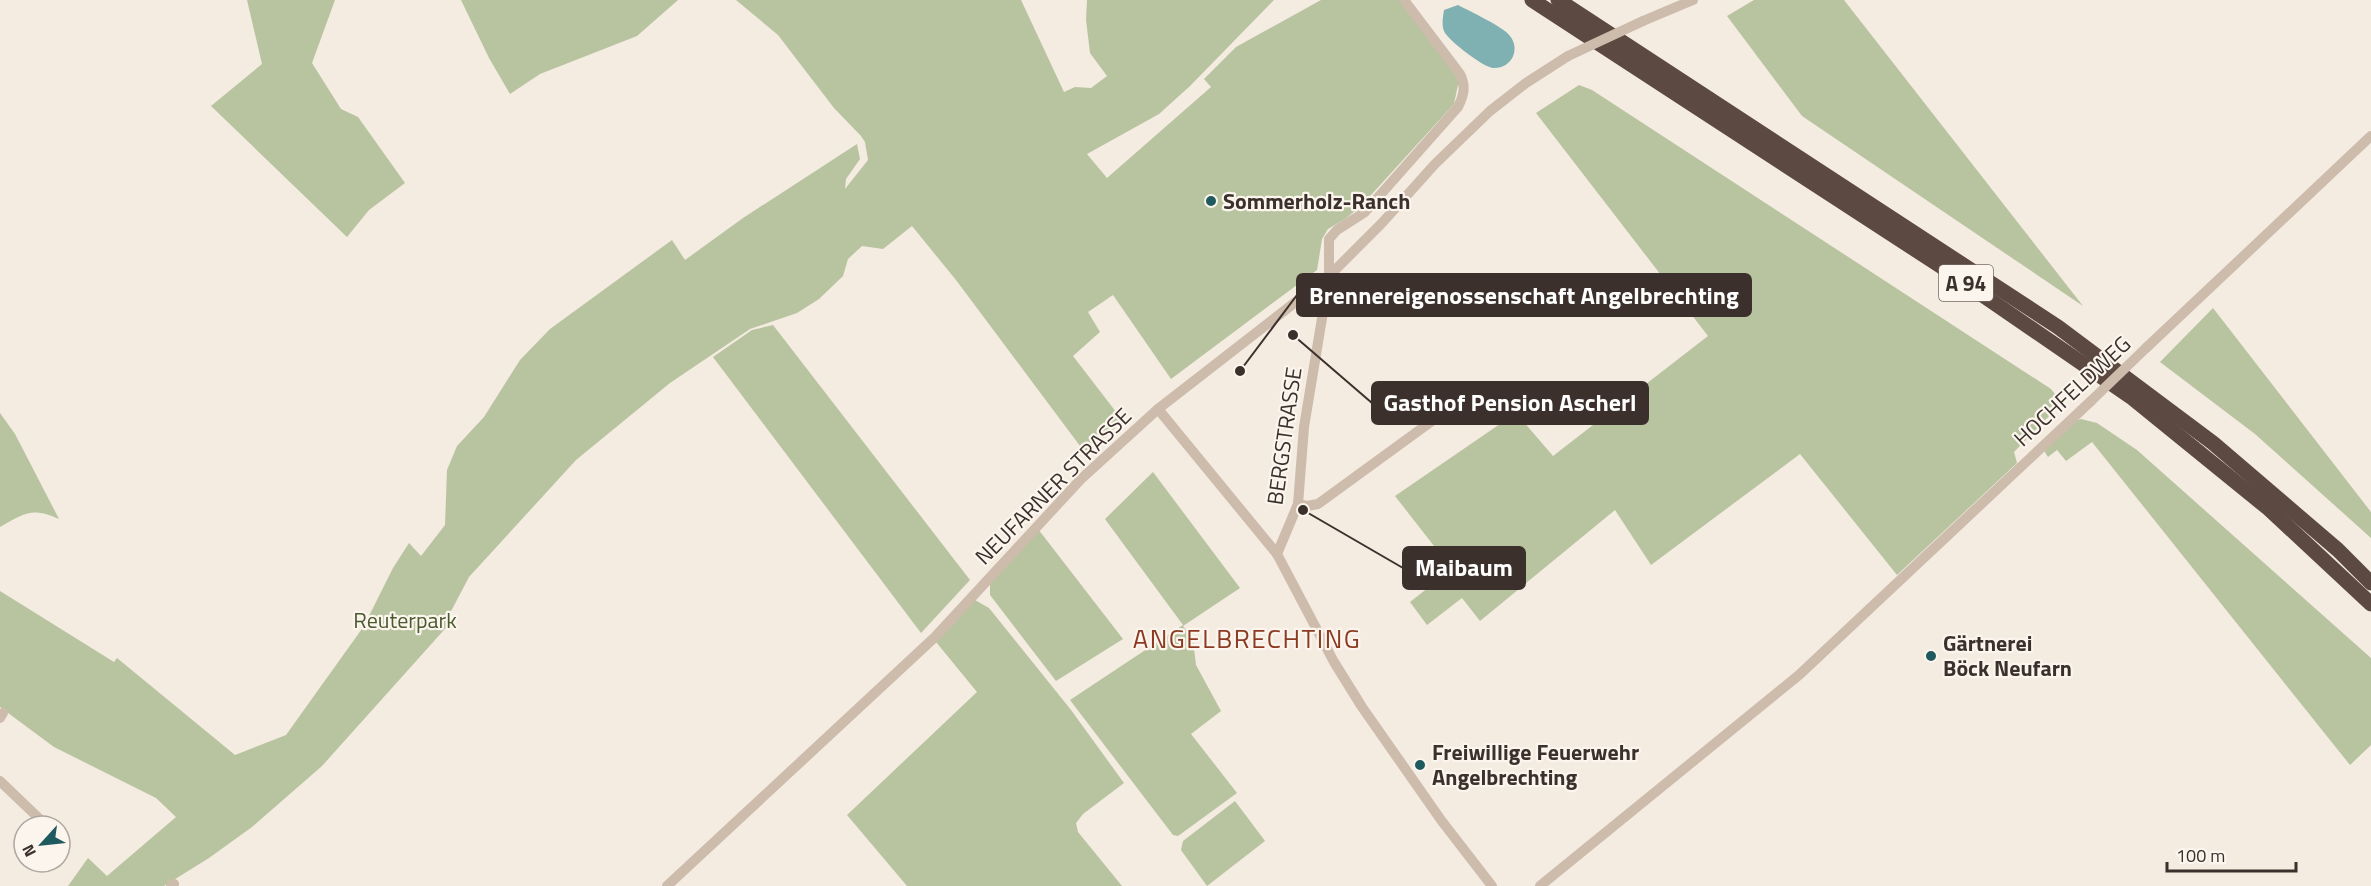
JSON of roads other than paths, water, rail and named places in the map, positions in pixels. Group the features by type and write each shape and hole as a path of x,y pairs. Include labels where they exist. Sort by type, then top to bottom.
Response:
{"highway":[{"name":"A 94","path":"1532,0 1932,261 2131,397 2269,509 2371,604"},
{"name":"A 94","path":"1558,0 2058,327 2213,443 2338,550 2371,583"}],"street":[{"name":"BERGSTRASSE","path":"1277,554 1298,504 1304,427 1329,276 1329,238 1337,230 1365,212 1458,107 1463,96 1464,81 1460,74 1404,0"},
{"name":"NEUFARNER STRASSE","path":"667,886 935,637 1081,479 1158,410 1329,276 1458,141 1490,111 1565,58 1693,0"},
{"name":"HOCHFELDWEG","path":"1540,886 1799,675 2371,135"},
{"path":"1298,504 1306,506 1318,504 1480,386"},
{"path":"1158,410 1277,554 1334,662 1362,707 1441,820 1492,886"},
{"path":"0,781 34,814"}],"water":[{"path":"1458,5 1494,24 1510,36 1515,47 1509,62 1499,67 1488,67 1448,37 1443,27 1444,10"}],"place":[{"name":"Sommerholz-Ranch","path":"1211,201"},
{"name":"Gasthof Pension Ascherl","path":"1293,335"},
{"name":"Brennereigenossenschaft Angelbrechting","path":"1240,371"},
{"name":"Maibaum","path":"1303,510"},
{"name":"Gärtnerei Böck Neufarn","path":"1931,656"},
{"name":"Freiwillige Feuerwehr Angelbrechting","path":"1420,765"}],"district":[{"name":"ANGELBRECHTING","path":"1247,638"}],"park label":[{"name":"Reuterpark","path":"405,620"}]}
